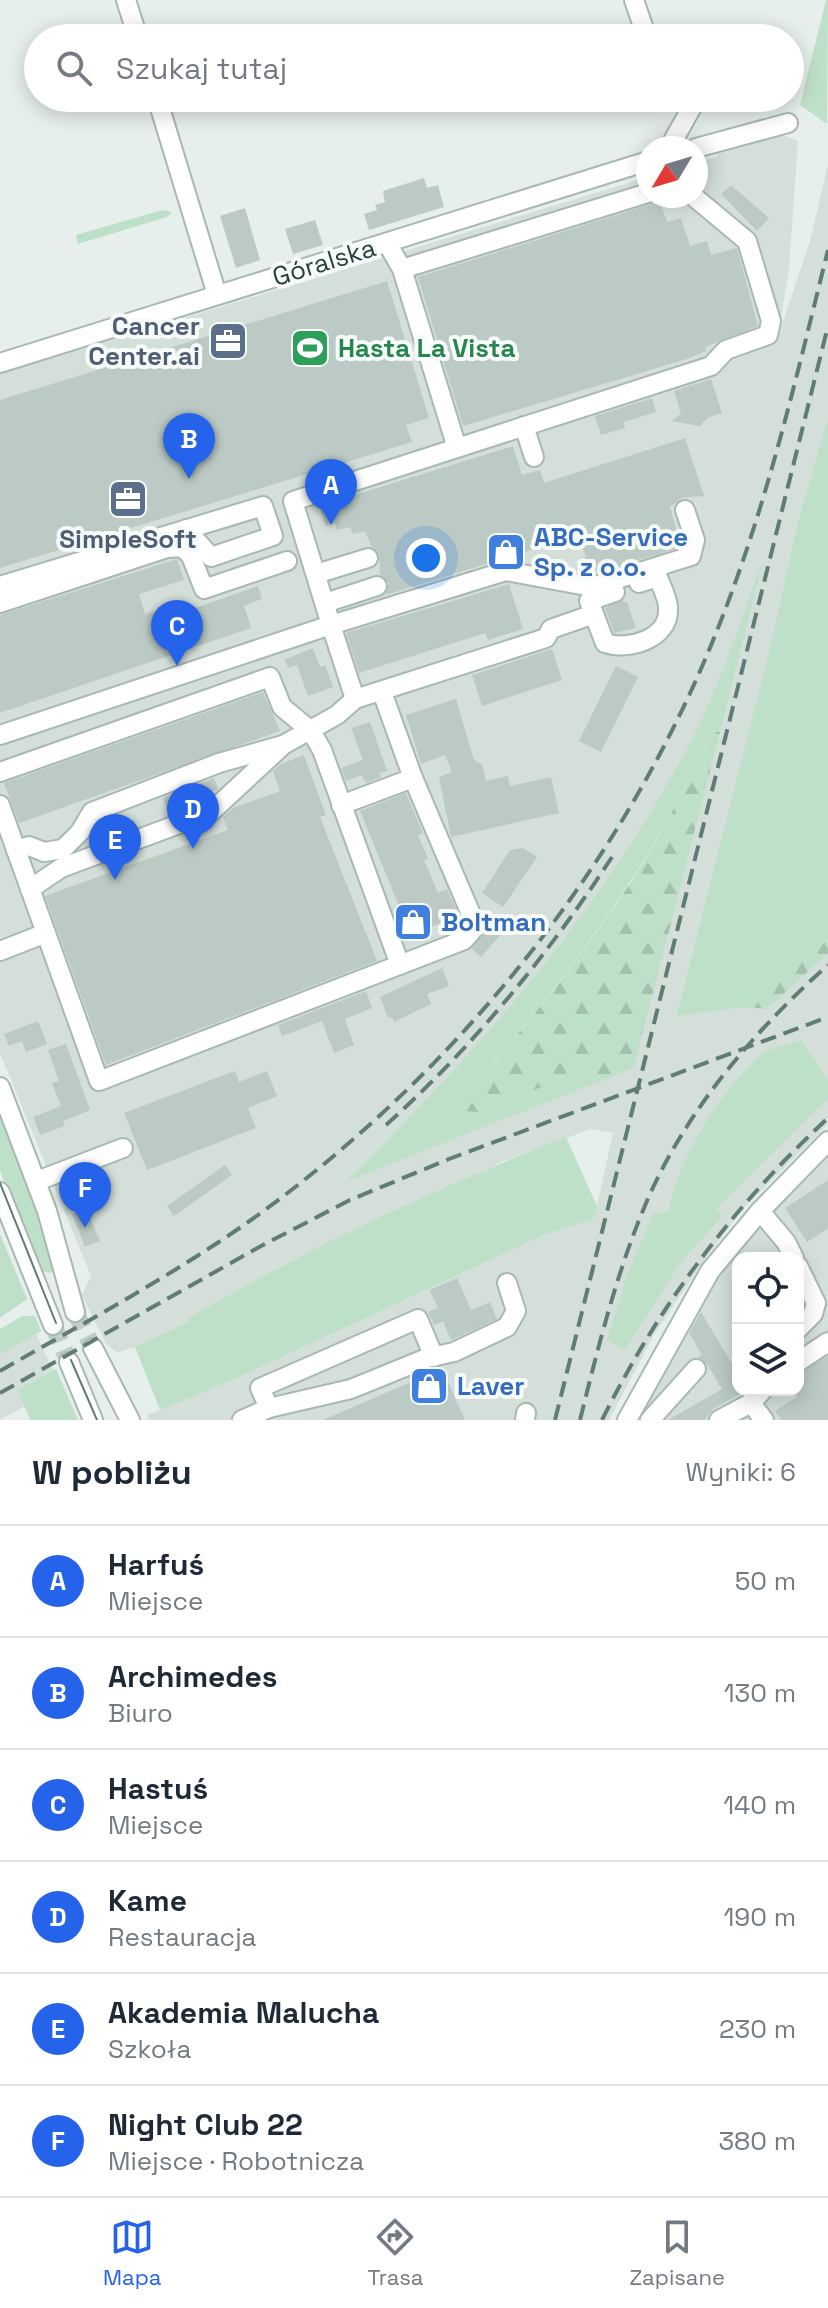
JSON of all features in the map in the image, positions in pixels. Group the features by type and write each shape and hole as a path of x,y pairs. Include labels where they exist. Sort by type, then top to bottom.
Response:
{"street":[{"path":"126,0 134,24"},
{"path":"634,0 642,24"},
{"path":"161,112 217,295"},
{"path":"676,136 689,112"},
{"path":"708,145 788,123"},
{"name":"Góralska","path":"0,363 636,165"},
{"path":"402,269 636,197"},
{"path":"355,699 293,501 711,366 726,350 768,335 771,321 747,241 707,208"},
{"path":"387,243 402,269 457,448"},
{"path":"524,426 534,457"},
{"path":"0,735 331,625 506,571 592,587 691,556 695,540 685,510"},
{"path":"0,586 186,529"},
{"path":"0,603 167,548 182,547 191,556 204,589 287,561"},
{"path":"316,574 368,558"},
{"path":"658,577 669,609 662,629 652,638 620,648 605,643 594,614 589,601 658,577"},
{"path":"325,603 377,586"},
{"path":"16,850 29,846 44,852 63,849 80,832 92,812 219,763 283,745 311,731 355,699 546,638 551,629 594,614"},
{"path":"0,772 270,677 282,707 311,731 322,750 400,965"},
{"path":"0,805 99,1081 464,940 476,926 413,778 382,692"},
{"path":"30,889 73,863 211,812 283,745"},
{"path":"341,805 413,778"},
{"path":"0,951 46,933"},
{"path":"0,1087 37,1181 75,1312"},
{"path":"627,1420 710,1271 760,1211 828,1141"},
{"path":"37,1181 123,1148"},
{"path":"0,1192 53,1325"},
{"path":"760,1211 791,1252"},
{"path":"804,1278 816,1303 813,1314 804,1323"},
{"path":"242,1420 269,1408 351,1389 454,1352 507,1327 516,1311 507,1283"},
{"path":"41,1296 67,1286"},
{"path":"269,1408 260,1388 418,1319 434,1357"},
{"path":"804,1358 828,1342"},
{"path":"93,1348 130,1420"},
{"path":"69,1362 93,1420"},
{"path":"650,1420 696,1369"},
{"path":"719,1420 757,1396 764,1420"}],"shaded area":[{"path":"781,134 798,141 789,268 778,336 810,241 828,164 828,417 798,521 769,651 676,1015 806,949 828,930 828,1080 802,1040 828,1094 828,1124 742,1210 703,1262 655,1333 609,1420 149,1420 147,1415 235,1379 544,1235 594,1219 613,1133 591,1129 504,1161 285,1264 190,1318 188,1322 135,1347 117,1353 106,1344 82,1295 91,1276 0,1053 0,374 636,181 636,208 708,208 708,159 716,157 720,151","holes":["710,735 632,1046 430,1110 588,909 639,832"]},
{"path":"828,1150 828,1420 635,1420 718,1271 732,1256 732,1396 804,1396 804,1252 735,1252"},
{"path":"30,1319 60,1387 0,1420 0,1335"}],"green space":[{"path":"828,0 827,124 804,108 804,89"},
{"path":"162,210 172,212 167,217 78,244 76,235"},
{"path":"828,417 828,930 744,1007 676,1016 769,651 798,521"},
{"path":"763,561 720,732 716,732 642,864 611,911 528,1021 460,1100 478,1112 557,1081 621,1073 345,1182 491,1028 578,921 618,863 656,804 702,719"},
{"path":"716,732 720,732 634,1067 621,1073 557,1081 478,1112 465,1111 460,1099 550,994 631,882"},
{"path":"828,930 828,953 767,1009 744,1007"},
{"path":"802,1040 828,1080 828,1099 716,1209 723,1216 683,1259 625,1350 607,1340 628,1273 653,1214 669,1212 681,1171 703,1127 731,1086 761,1055"},
{"path":"0,1115 39,1216 53,1271 50,1273 42,1271 33,1260 0,1170"},
{"path":"566,1137 597,1206 594,1219 544,1235 235,1379 160,1410 135,1347 188,1322 189,1318 234,1292 374,1220"},
{"path":"0,1234 27,1299 0,1318"},
{"path":"22,1316 35,1316 41,1331 0,1354 0,1329"},
{"path":"56,1369 78,1420 30,1420 18,1390"}],"building":[{"path":"424,178 427,188 438,185 444,207 369,230 364,214 377,210 375,205 385,202 383,191"},
{"path":"731,185 769,218 757,231 721,194"},
{"path":"245,208 260,260 236,268 220,216"},
{"path":"639,208 662,208 667,222 681,218 690,246 707,241 711,255 737,248 758,326 705,347 706,351 687,359 463,426 418,277"},
{"path":"315,220 323,245 293,254 285,229"},
{"path":"387,281 429,418 406,425 412,442 0,568 0,400"},
{"path":"711,379 722,413 707,418 700,426 671,421 681,414 674,391"},
{"path":"652,398 656,412 624,422 625,428 601,435 595,416"},
{"path":"685,438 704,496 682,498 670,507 681,547 591,575 579,535 386,595 389,583 380,574 379,554 371,546 365,531 353,534 350,527 337,530 335,523 326,526 319,506 513,446 522,475 540,470 544,483"},
{"path":"177,559 184,580 139,594 145,614 154,611 163,619 258,586 262,599 244,606 251,628 0,713 0,615"},
{"path":"509,584 523,629 488,640 485,633 359,673 346,633"},
{"path":"627,602 636,628 614,633 605,608"},
{"path":"313,648 320,667 325,665 333,687 308,696 297,665 288,668 285,659"},
{"path":"552,649 562,680 482,706 472,675"},
{"path":"616,666 638,677 601,752 579,741"},
{"path":"263,692 280,731 19,823 4,783"},
{"path":"456,699 474,760 482,765 486,781 508,776 510,786 551,777 559,813 451,837 439,777 452,772 445,755 421,764 406,715"},
{"path":"370,722 387,771 366,783 362,775 346,781 341,768 363,760 351,728"},
{"path":"304,755 326,815 320,817 377,961 106,1065 45,896 228,830 223,817 235,807 280,791 273,771 281,764"},
{"path":"214,778 218,789 204,795 205,802 169,815 163,798"},
{"path":"406,793 423,833 418,835 428,859 424,860 438,893 447,889 459,916 411,935 360,811"},
{"path":"523,848 537,857 503,907 482,893 510,850"},
{"path":"496,921 505,930 481,957 472,949 491,922"},
{"path":"442,968 449,986 427,994 431,1004 394,1022 392,1017 388,1018 380,997"},
{"path":"366,991 372,1008 345,1019 354,1045 334,1053 322,1021 282,1036 278,1025"},
{"path":"38,1021 47,1044 26,1052 22,1041 9,1046 4,1034"},
{"path":"66,1044 90,1110 63,1121 65,1126 40,1135 33,1117 61,1106 52,1083 59,1081 48,1050"},
{"path":"235,1071 239,1082 267,1071 277,1096 248,1108 256,1128 147,1170 124,1113"},
{"path":"225,1165 232,1175 174,1216 167,1206"},
{"path":"828,1180 828,1228 807,1242 785,1208"},
{"path":"86,1209 100,1241 85,1247 72,1214"},
{"path":"457,1278 471,1310 490,1302 497,1319 451,1340 443,1321 434,1325 428,1312 438,1308 430,1290"},
{"path":"701,1312 732,1364 732,1396 736,1396 713,1409 704,1420 668,1420 722,1389 707,1364 698,1357 702,1355 689,1333"},
{"path":"828,1356 828,1420 781,1420 775,1411 796,1396 804,1396 804,1370"},
{"path":"443,1370 465,1420 323,1420 404,1385"}],"tunnel":[{"path":"75,1312 93,1348"},
{"path":"53,1325 69,1362"}],"tram line":[{"path":"0,1183 56,1323"},
{"path":"71,1360 97,1420"}],"railway":[{"path":"0,1371 184,1264 244,1225 321,1167 393,1103 461,1034 524,961 582,883 634,801 679,716 718,628 766,489 828,250"},
{"path":"555,1420 828,326"},
{"path":"386,1125 449,1064 508,998 562,929 612,857"},
{"path":"580,1420 619,1277 650,1194 666,1162 727,1070 775,1015 828,965"},
{"path":"0,1393 261,1246 350,1200 449,1159 828,1017"},
{"path":"602,1420 648,1337 701,1258 761,1186 828,1118"}],"place":[{"name":"Cancer Center.ai","path":"228,341"},
{"name":"Hasta La Vista","path":"310,348"},
{"name":"Archimedes","path":"189,479"},
{"name":"SimpleSoft","path":"128,499"},
{"name":"Harfuś","path":"331,525"},
{"name":"ABC-Service Sp. z o.o.","path":"506,552"},
{"name":"Hastuś","path":"177,666"},
{"name":"Kame","path":"193,849"},
{"name":"Akademia Malucha","path":"115,880"},
{"name":"Boltman","path":"413,922"},
{"name":"Night Club 22","path":"85,1228"},
{"name":"Laver","path":"429,1386"}]}
